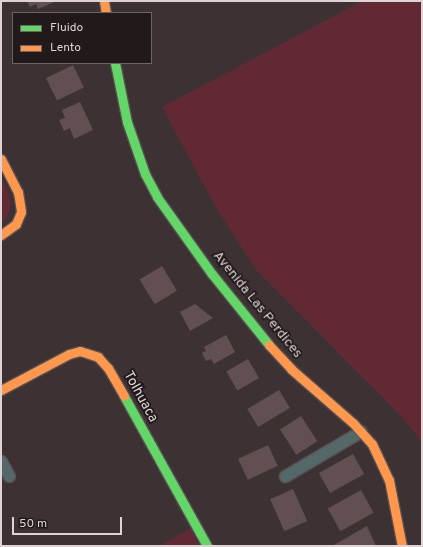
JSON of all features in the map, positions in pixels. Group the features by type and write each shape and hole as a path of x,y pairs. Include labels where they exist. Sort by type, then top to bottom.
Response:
{"street":[{"path":"104,1 106,12"},
{"name":"Avenida Las Perdices","path":"115,64 127,122 135,147 145,174 172,220 212,274 276,353 291,369 361,431 377,451 392,493 402,546"},
{"path":"1,159 15,185 20,200 21,212 16,224 1,235"},
{"name":"Tolhuaca","path":"1,390 69,354 80,351 98,357 108,368 207,546"},
{"path":"286,476 361,431"},
{"path":"1,461 9,476"}],"shaded area":[{"path":"362,1 422,1 422,442 400,415 256,270 215,206 162,107"},
{"path":"1,177 9,193 11,204 8,215 1,224"},
{"path":"191,528 199,546 159,546"}],"building":[{"path":"27,1 57,1 38,9 36,4 30,7"},
{"path":"73,65 84,87 57,101 46,78"},
{"path":"80,102 93,130 74,139 70,128 64,131 59,120 65,118 62,110"},
{"path":"162,266 177,291 155,304 140,279"},
{"path":"195,304 213,318 190,331 180,312"},
{"path":"226,335 235,352 214,364 211,359 206,361 202,353 206,351 204,347"},
{"path":"248,359 259,378 237,391 226,372"},
{"path":"279,390 290,408 258,427 247,409"},
{"path":"301,416 317,441 296,455 280,430"},
{"path":"268,445 278,466 248,480 238,459"},
{"path":"353,454 364,474 330,493 319,473"},
{"path":"293,489 307,521 284,531 270,499"},
{"path":"361,490 374,513 340,531 328,508"},
{"path":"367,526 376,546 334,546 334,545"}],"traffic: fast":[{"path":"115,64 127,122 145,174 157,197 212,274 269,345"},
{"path":"124,396 207,546"}],"traffic: slow":[{"path":"104,1 106,12"},
{"path":"1,159 18,192 21,212 16,224 1,235"},
{"path":"269,345 291,369 353,423 372,444 389,480 402,546"},
{"path":"1,390 69,354 80,351 98,357 108,368 124,396"}]}
